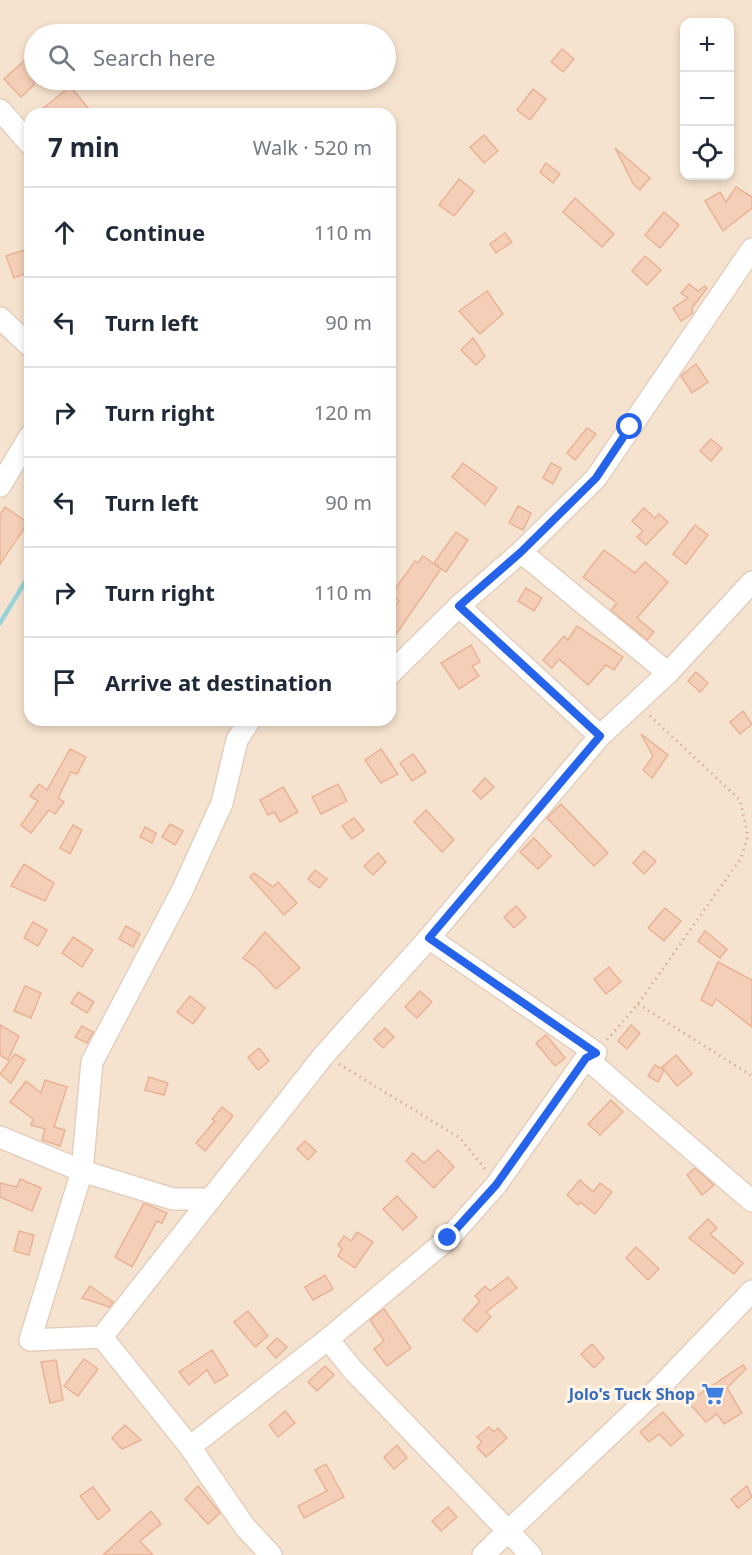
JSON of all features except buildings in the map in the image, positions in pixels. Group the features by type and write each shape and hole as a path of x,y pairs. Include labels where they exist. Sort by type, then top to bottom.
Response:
{"street":[{"path":"0,110 24,137"},
{"path":"396,668 459,606 521,552 596,478 752,249"},
{"path":"0,318 24,340"},
{"path":"0,486 24,446"},
{"path":"521,552 668,673"},
{"path":"246,726 237,740 222,803 182,891 92,1062 82,1171 30,1340 102,1337 324,1055 429,938 600,736 668,673 752,582"},
{"path":"459,606 600,736"},
{"path":"429,938 591,1056 752,1201"},
{"path":"190,1448 328,1339 448,1238 496,1185 591,1056"},
{"path":"0,1137 82,1171 173,1199 210,1199"},
{"path":"483,1555 660,1387 752,1291"},
{"path":"102,1337 190,1448 245,1527 271,1555"},
{"path":"328,1339 352,1369 531,1555"}],"path":[{"path":"591,1056 638,1004 741,858 750,836 740,800 637,704"},
{"path":"638,1004 752,1076"},
{"path":"324,1055 460,1138 496,1185"}],"shaded area":[{"path":"0,0 752,0 752,1555 0,1555"}],"waterway":[{"path":"0,623 24,584"}],"place":[{"name":"Jolo's Tuck Shop","path":"713,1394"}],"route":[{"path":"448,1238 496,1185 586,1058 596,1053 429,938 600,736 459,606 521,552 596,478 630,427"}]}
